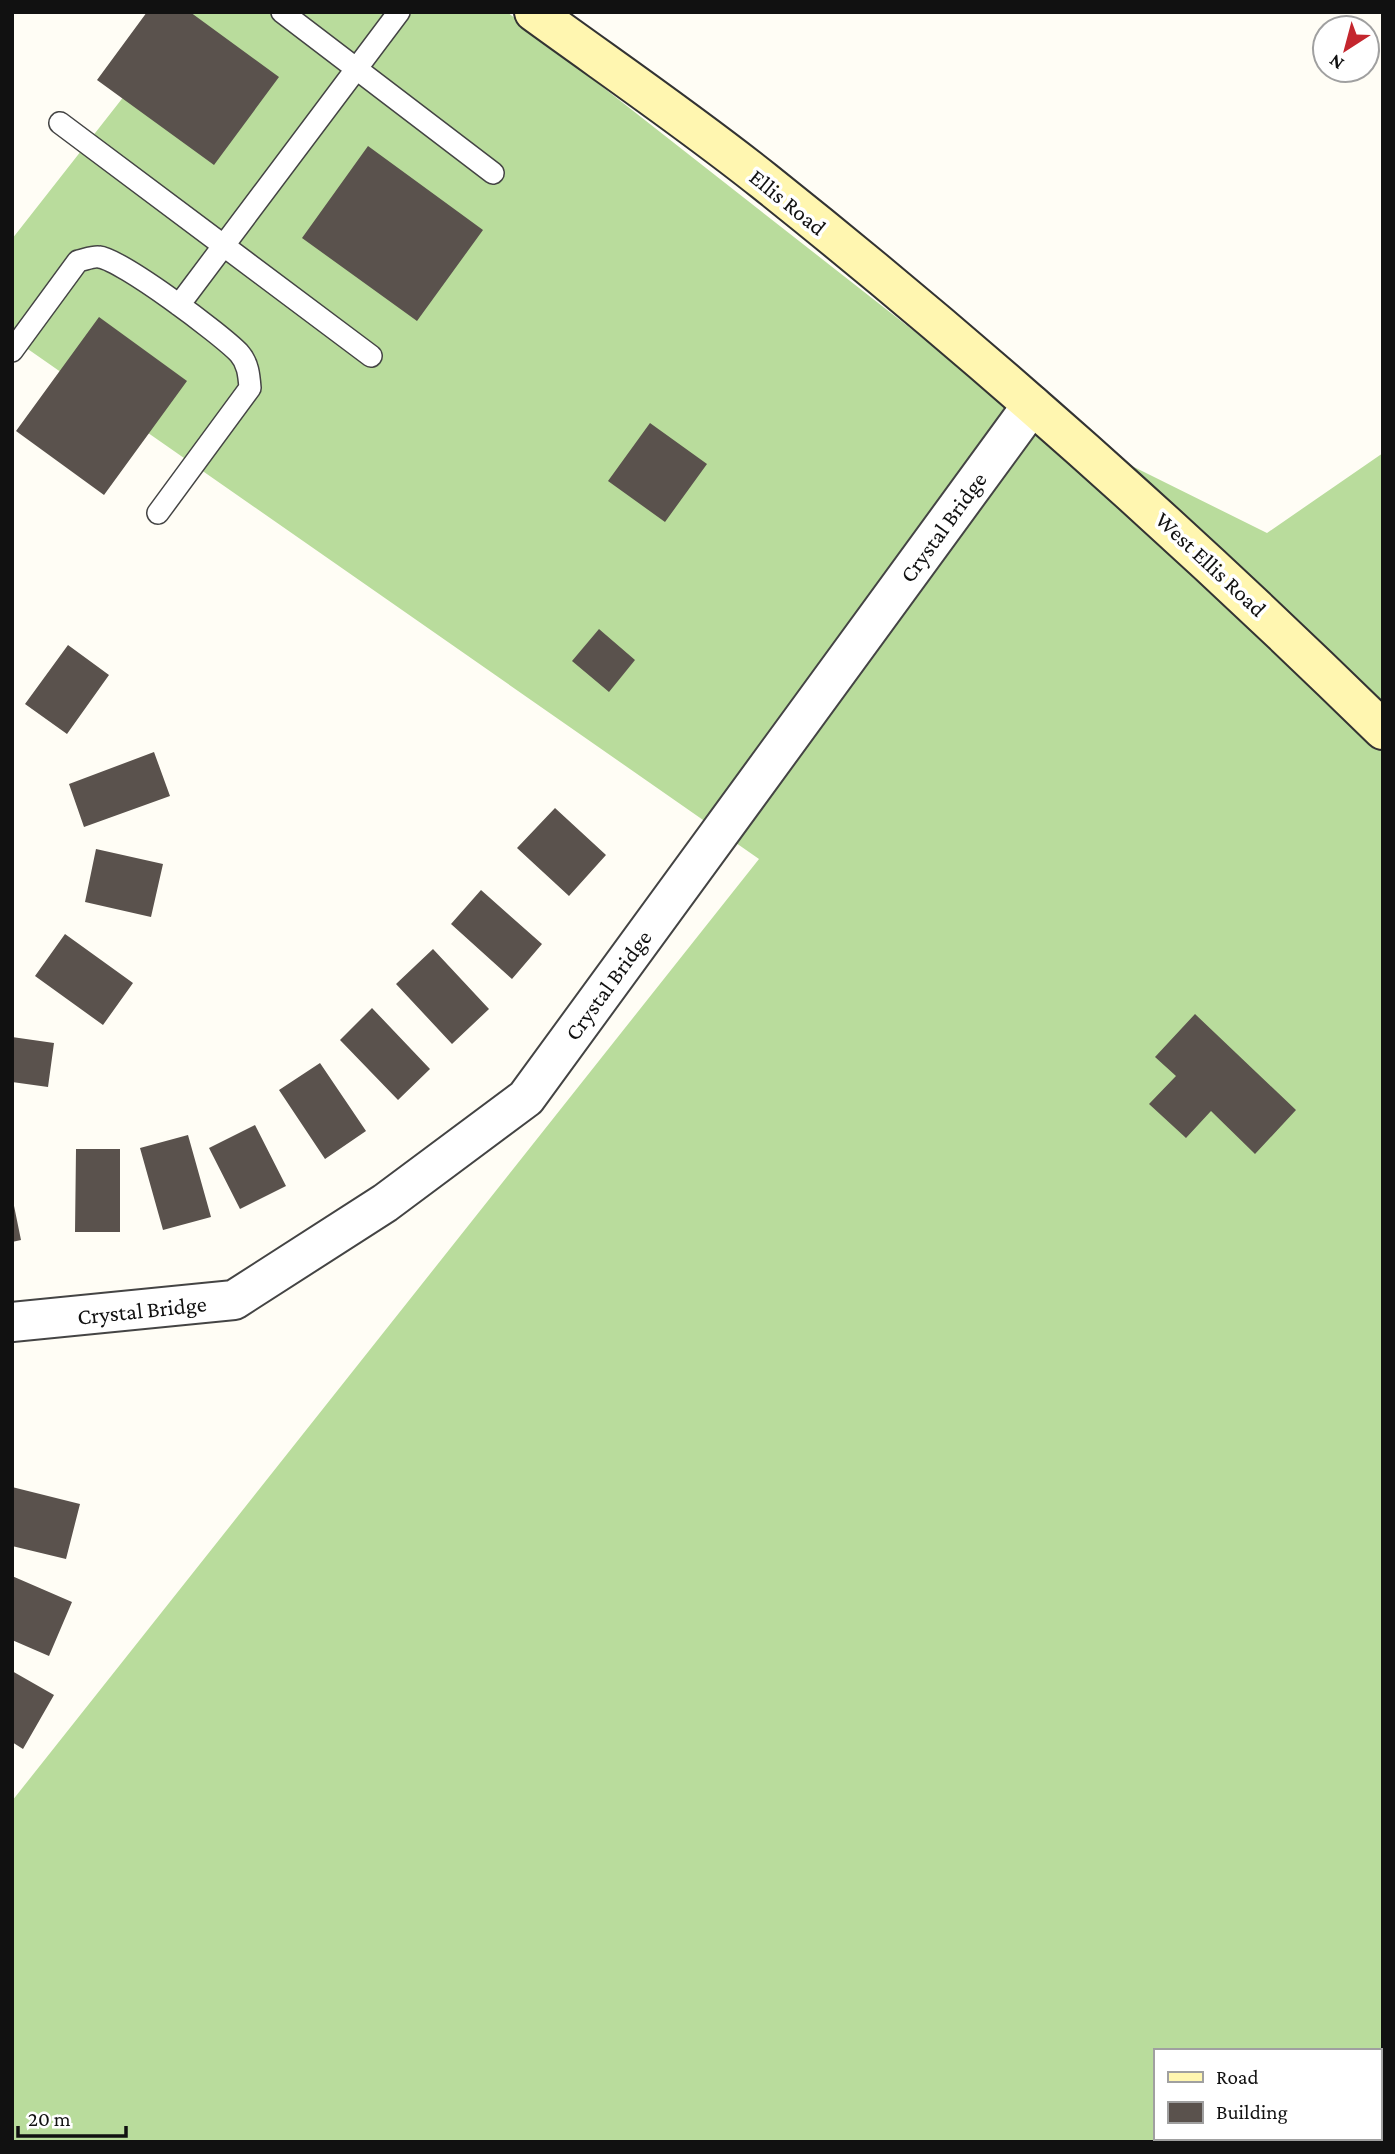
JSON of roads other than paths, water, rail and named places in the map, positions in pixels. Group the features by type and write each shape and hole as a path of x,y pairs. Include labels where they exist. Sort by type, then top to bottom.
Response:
{"street":[{"name":"Ellis Road","path":"534,12 763,180 1032,405"},
{"name":"West Ellis Road","path":"1032,405 1149,506 1383,730"},
{"name":"Crystal Bridge","path":"12,1322 234,1300 385,1203 526,1098 1032,405"}],"lane":[{"path":"282,12 493,173"},
{"path":"179,305 399,12"},
{"path":"60,123 371,356"},
{"path":"12,351 78,261 99,257 116,264 179,305 239,353 249,371 250,388 158,513"}]}
